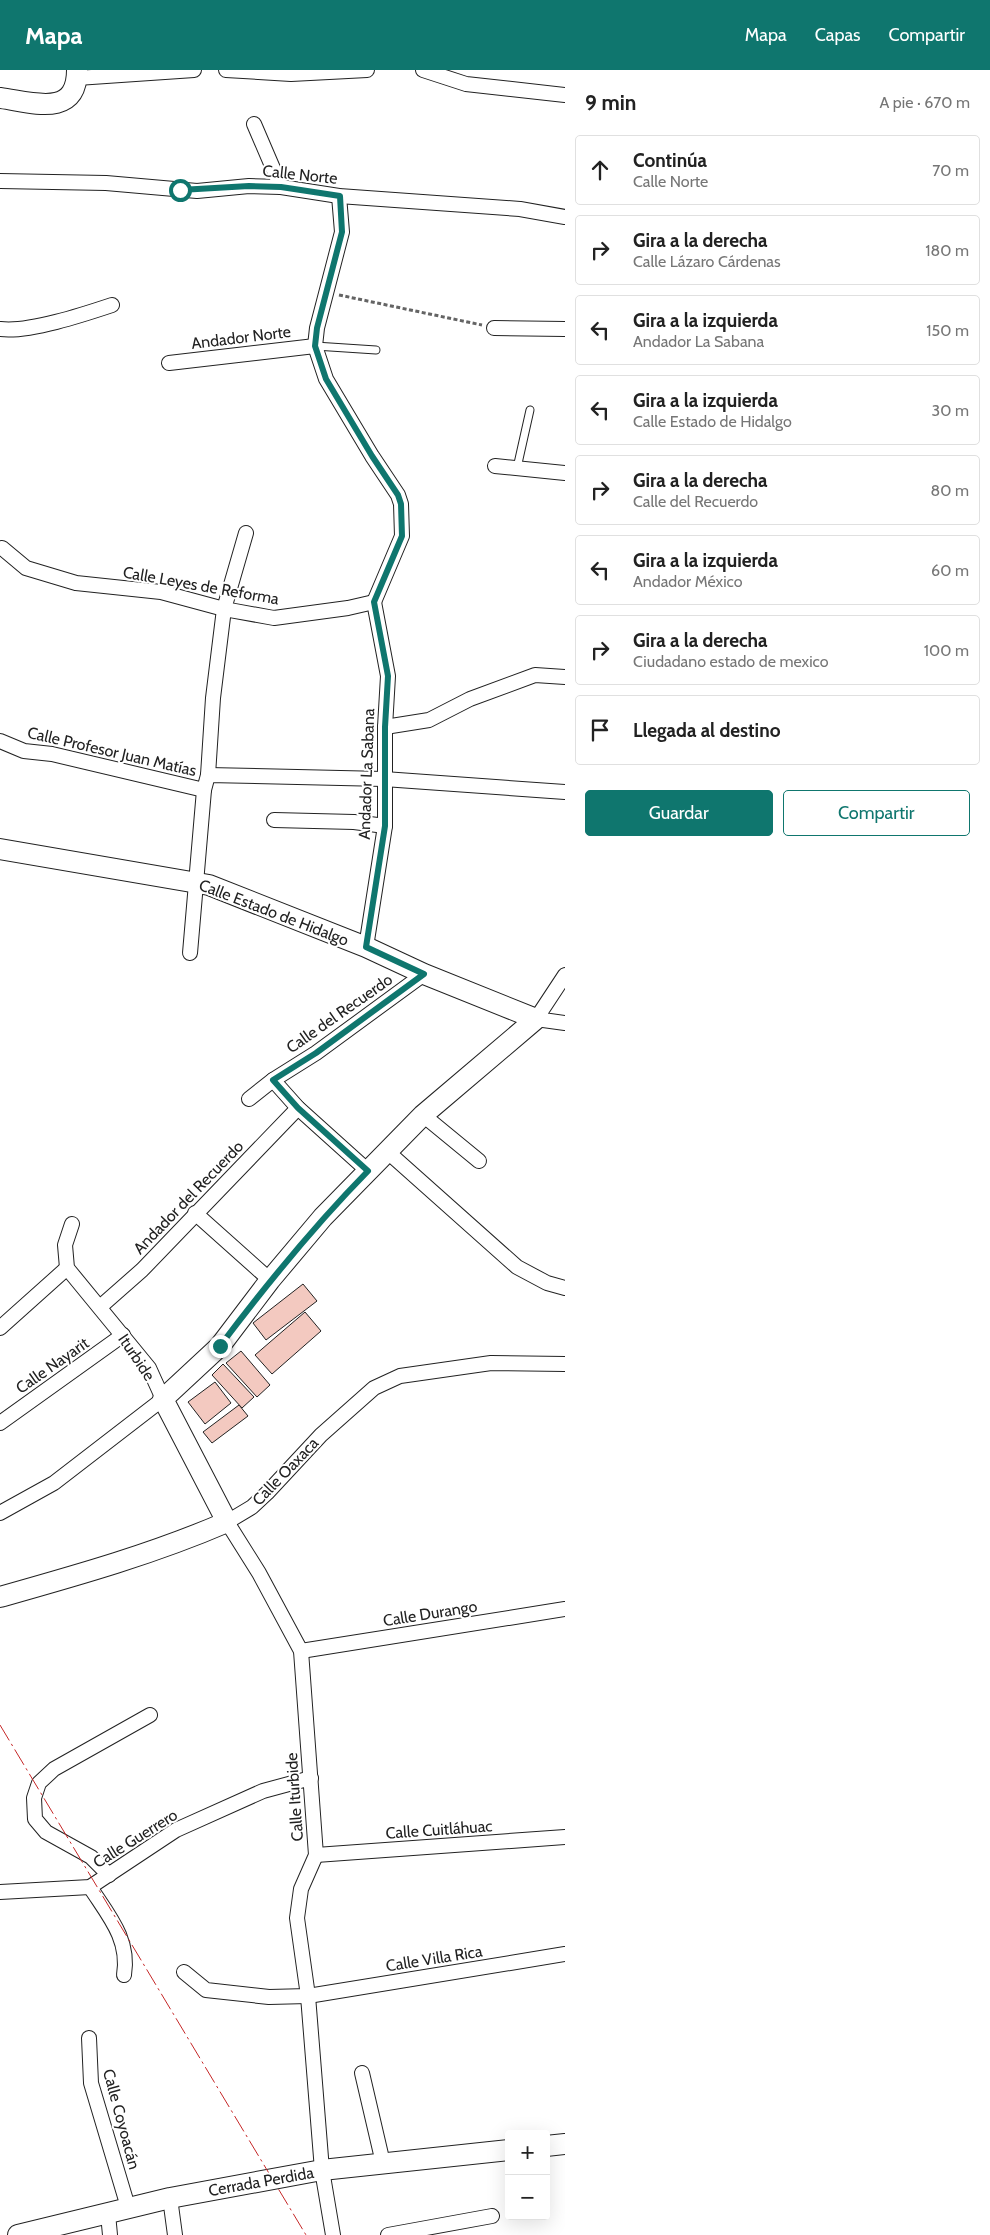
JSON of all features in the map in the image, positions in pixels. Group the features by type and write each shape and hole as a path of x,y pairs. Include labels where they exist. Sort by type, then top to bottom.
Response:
{"street":[{"path":"0,98 52,106 68,98 77,74 194,70"},
{"path":"226,70 290,74 367,70"},
{"path":"424,70 466,84 565,95"},
{"path":"254,124 281,187"},
{"name":"Calle Norte","path":"0,182 106,183 196,190 249,186 281,187 340,196 520,209 565,217"},
{"path":"340,196 342,232 317,328 315,346 326,379 372,456 398,495 401,504 402,536 374,602"},
{"path":"0,330 10,331 51,322 112,305"},
{"path":"494,328 565,328"},
{"name":"Andador Norte","path":"169,363 315,346"},
{"path":"495,466 565,473"},
{"path":"208,775 213,698 224,609 246,533"},
{"name":"Calle Leyes de Reforma","path":"2,548 26,568 76,584 162,592 224,609 274,618 348,608 374,602"},
{"name":"Andador La Sabana","path":"366,947 385,826 385,727 388,676 374,602"},
{"path":"385,727 428,720 470,699 536,675 565,677"},
{"name":"Calle Profesor Juan Matías","path":"0,741 24,750 52,754 204,790 208,775 384,779 565,792"},
{"path":"190,953 197,882 200,819 204,790"},
{"path":"274,820 354,822 385,826"},
{"name":"Calle Estado de Hidalgo","path":"0,849 209,885 366,947 424,974 536,1019 565,1023"},
{"name":"Calle del Recuerdo","path":"249,1099 273,1080 316,1053 424,974"},
{"path":"0,1513 54,1483 163,1398 220,1346 270,1280 323,1217 368,1171 389,1153 423,1115 536,1019 565,975"},
{"path":"273,1080 298,1108 368,1171"},
{"name":"Andador del Recuerdo","path":"100,1307 142,1270 298,1108"},
{"path":"423,1115 479,1161"},
{"path":"389,1153 517,1267 547,1283 565,1288"},
{"path":"195,1213 270,1280"},
{"path":"0,1328 68,1268 65,1245 72,1224"},
{"name":"Iturbide","path":"68,1268 149,1368 227,1522"},
{"name":"Calle Nayarit","path":"0,1423 123,1335"},
{"name":"Calle Oaxaca","path":"0,1597 104,1568 179,1542 227,1522 257,1502 320,1434 374,1388 400,1376 491,1363 565,1364"},
{"name":"Calle Iturbide","path":"227,1522 259,1573 301,1651 316,1855 301,1889 296,1918 308,1996 322,2170 333,2235"},
{"name":"Calle Durango","path":"301,1651 565,1609"},
{"path":"109,1874 91,1857 46,1832 35,1819 34,1798 39,1783 54,1769 150,1715"},
{"name":"Calle Guerrero","path":"0,1892 90,1886 176,1830 263,1791 311,1778"},
{"name":"Calle Cuitláhuac","path":"316,1855 565,1837"},
{"path":"90,1886 122,1940 126,1960 124,1974"},
{"name":"Calle Villa Rica","path":"184,1972 206,1990 269,1998 308,1996 565,1954"},
{"name":"Calle Coyoacán","path":"90,2038 91,2083 128,2208"},
{"path":"362,2073 383,2163"},
{"path":"550,2146 565,2144"},
{"name":"Cerrada Perdida","path":"18,2235 170,2198 322,2170 505,2150"},
{"path":"170,2198 175,2235"},
{"path":"108,2214 110,2235"},
{"path":"388,2235 492,2216"}],"lane":[{"name":"Andador Norte","path":"315,346 376,350"},
{"path":"517,468 530,410"}],"path":[{"path":"327,293 428,312 494,328"}],"building":[{"path":"303,1284 317,1301 266,1340 253,1323"},
{"path":"305,1312 321,1331 272,1374 255,1355"},
{"path":"241,1351 270,1385 257,1397 226,1363"},
{"path":"223,1364 254,1397 242,1408 212,1375"},
{"path":"215,1382 231,1403 205,1424 188,1402"},
{"path":"239,1405 248,1416 212,1443 203,1432"}],"power":[{"path":"0,1725 306,2235"}],"route":[{"path":"180,190 249,186 281,187 340,196 342,232 317,328 315,346 326,379 372,456 398,495 401,504 402,536 374,602 378,615 388,676 385,727 385,826 366,947 424,974 316,1053 273,1080 298,1108 368,1171 323,1217 270,1280 220,1346"}]}
